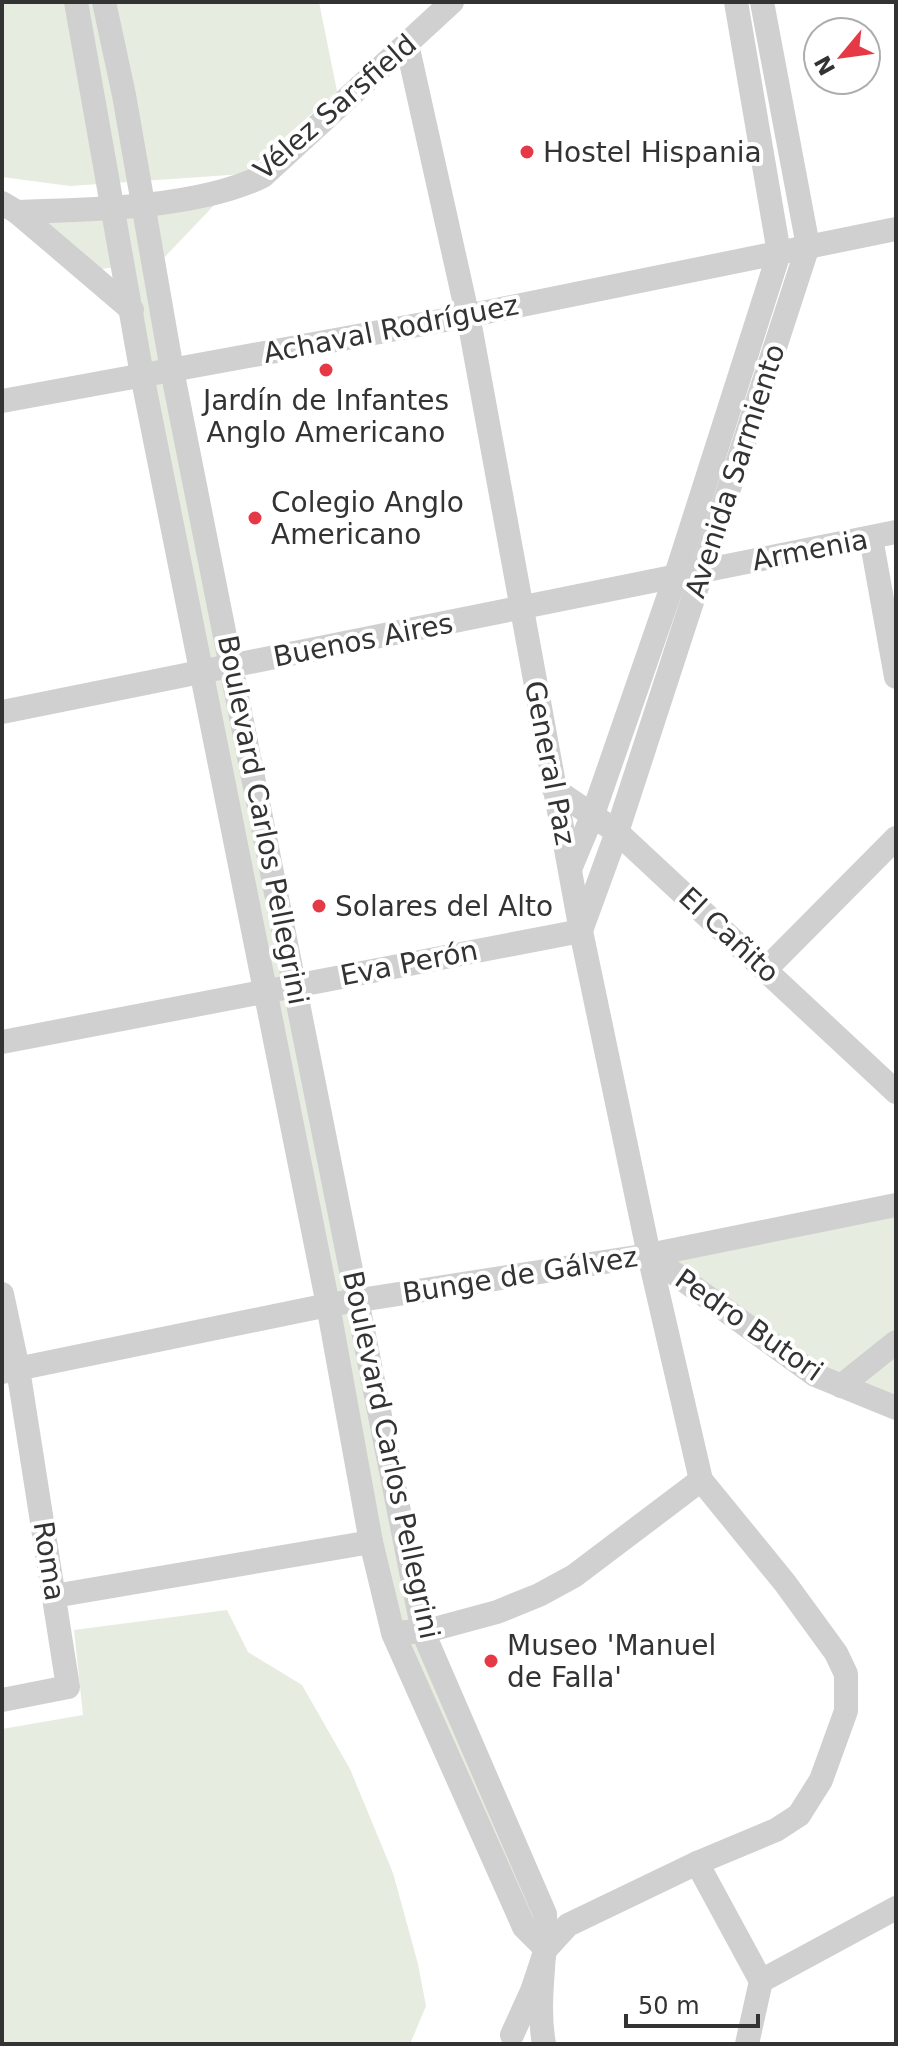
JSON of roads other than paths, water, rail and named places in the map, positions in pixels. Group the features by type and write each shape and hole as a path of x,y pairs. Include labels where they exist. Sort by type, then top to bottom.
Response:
{"street":[{"name":"Boulevard Carlos Pellegrini","path":"76,2 142,375 328,1305 371,1542 393,1633 524,1927 546,1949"},
{"name":"Boulevard Carlos Pellegrini","path":"104,2 124,95 172,370 423,1632 545,1914 546,1949"},
{"name":"Vélez Sarsfield","path":"10,208 112,208 228,191 263,176 452,2"},
{"name":"Avenida Sarmiento","path":"570,869 593,814 676,575 779,253 736,2"},
{"name":"Avenida Sarmiento","path":"581,931 617,832 808,246 762,2"},
{"name":"General Paz","path":"407,44 467,316 581,931 649,1255 701,1480"},
{"path":"10,208 132,310"},
{"name":"Achaval Rodríguez","path":"2,401 467,316 896,229"},
{"name":"Armenia","path":"676,575 896,532"},
{"path":"871,538 896,677"},
{"name":"Buenos Aires","path":"2,712 520,610 676,575"},
{"name":"El Cañito","path":"554,789 617,832 896,1092"},
{"path":"766,969 896,838"},
{"name":"Eva Perón","path":"2,1042 581,931"},
{"name":"Bunge de Gálvez","path":"10,1370 328,1305 649,1255 896,1205"},
{"name":"Pedro Butori","path":"649,1255 815,1375 896,1408"},
{"name":"Roma","path":"2,1294 10,1370 54,1596 68,1687 2,1700"},
{"path":"841,1386 896,1342"},
{"path":"393,1633 423,1632 497,1612 539,1595 574,1576 701,1480 760,1550 836,1653 846,1674 846,1711 821,1780 799,1815 776,1830 697,1863 568,1925 546,1949 532,1991 504,2039"},
{"path":"54,1596 371,1542"},
{"path":"697,1863 761,1981 747,2044"},
{"path":"761,1981 896,1908"},
{"path":"544,2044 540,1999 546,1949"},
{"path":"504,2039 531,2035 544,2044"}],"place":[{"name":"Hostel Hispania","path":"527,152"},
{"name":"Jardín de Infantes Anglo Americano","path":"326,370"},
{"name":"Colegio Anglo Americano","path":"255,518"},
{"name":"Solares del Alto","path":"319,906"},
{"name":"Museo 'Manuel de Falla'","path":"491,1661"}]}
